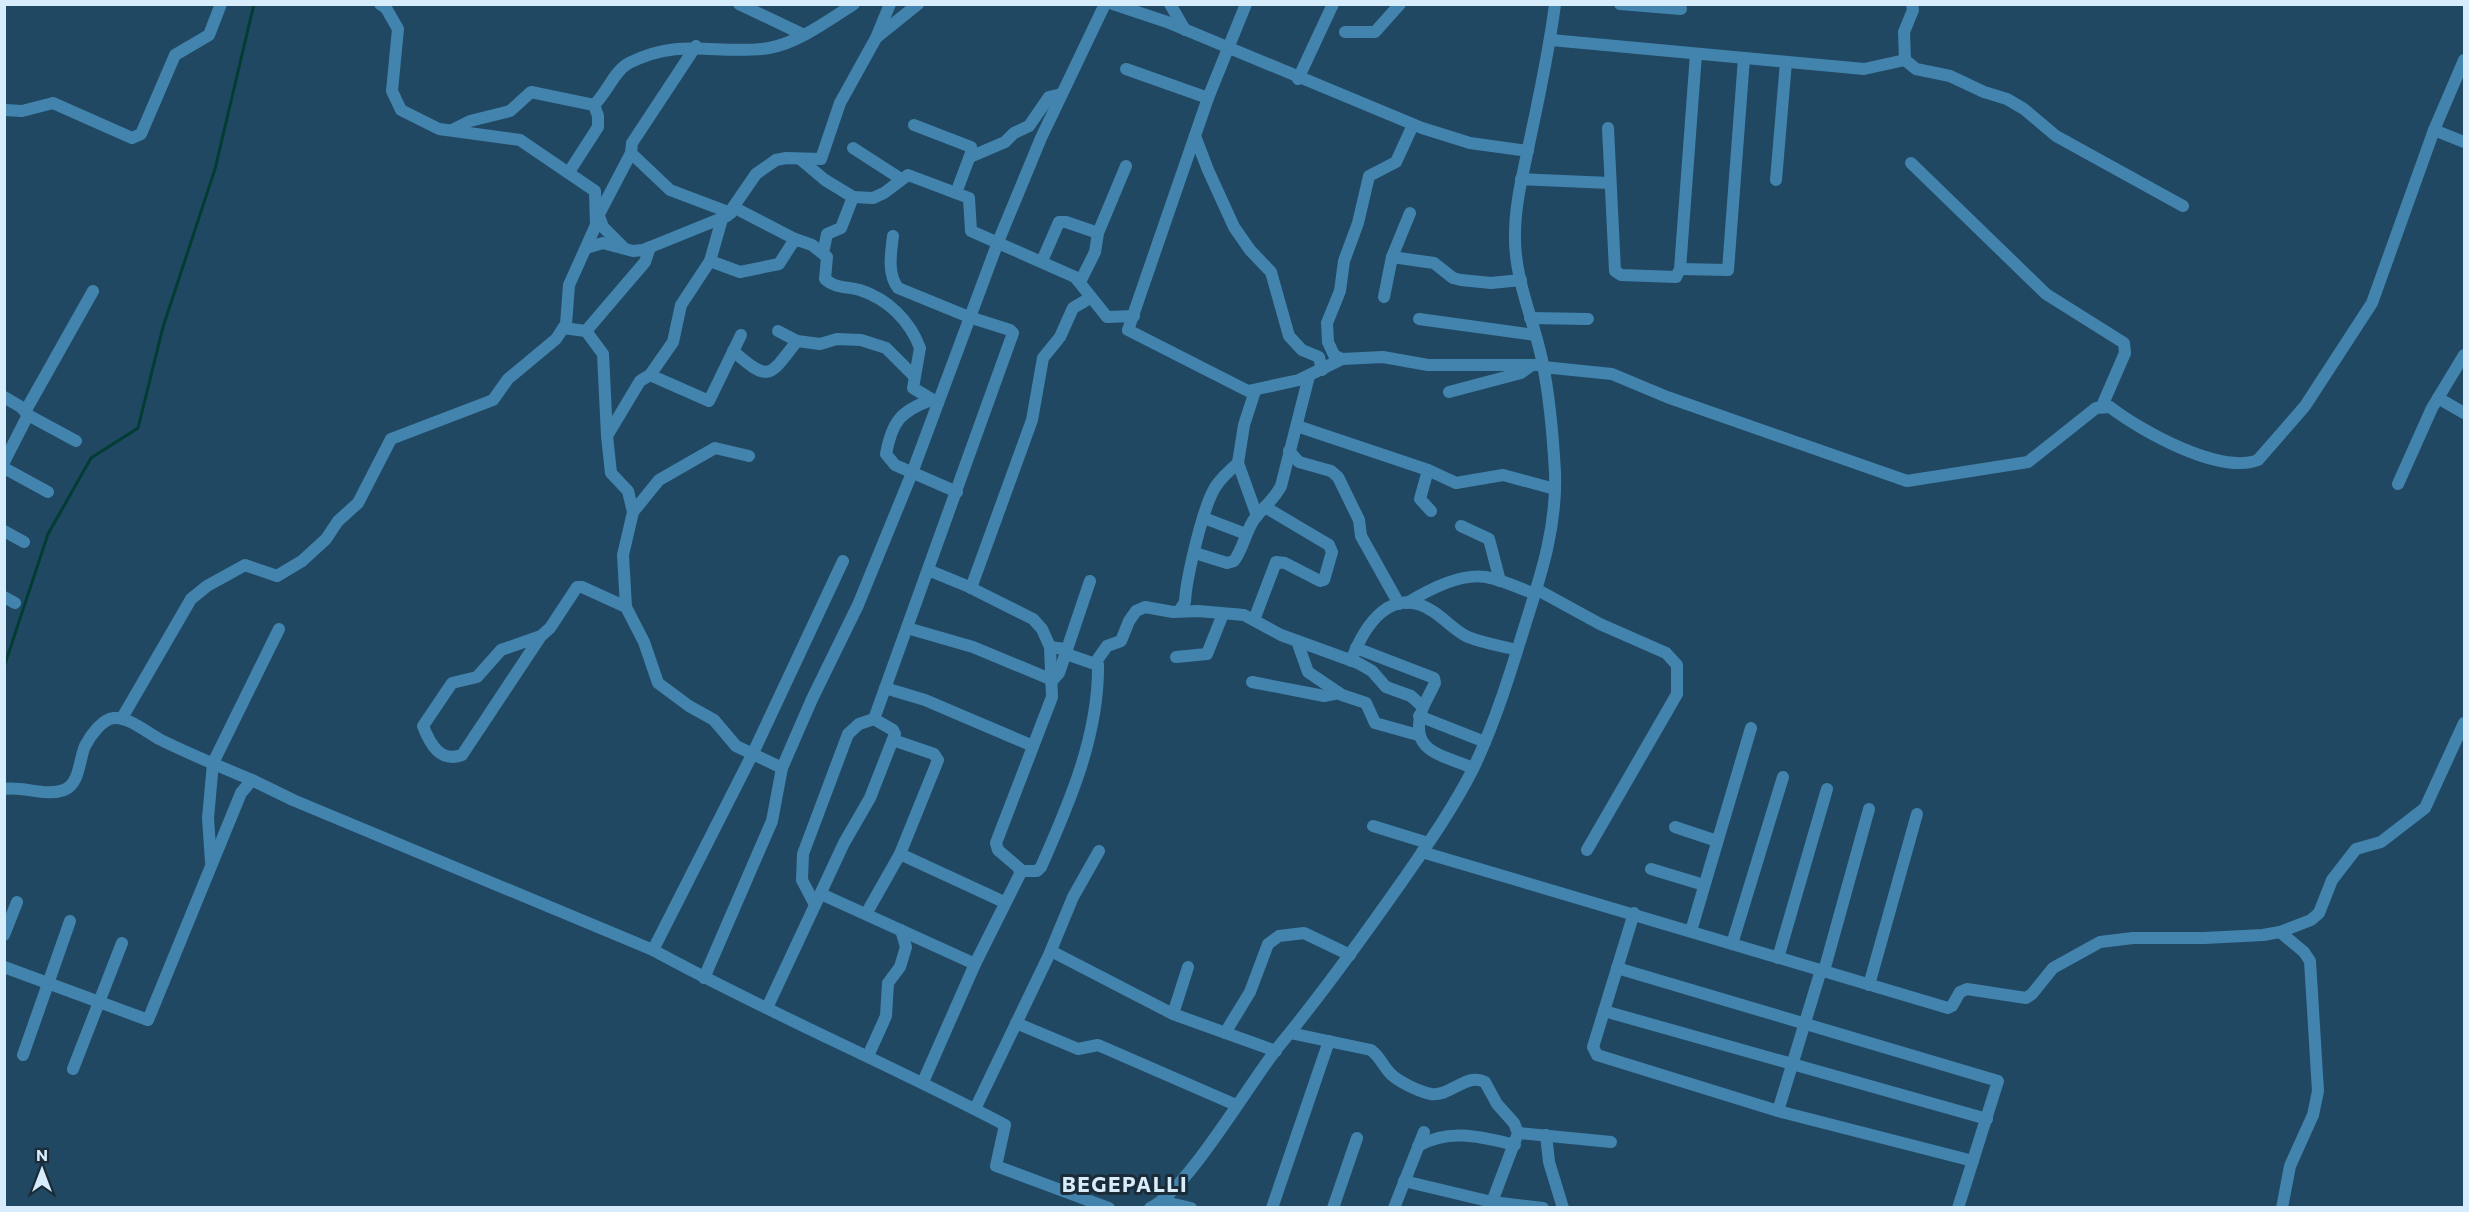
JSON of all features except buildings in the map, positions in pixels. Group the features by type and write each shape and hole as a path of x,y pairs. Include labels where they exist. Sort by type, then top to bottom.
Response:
{"street":[{"path":"4,110 22,111 53,104 132,138 141,134 171,61 180,51 209,35 221,4"},
{"path":"380,4 386,8 398,28 392,87 396,104 401,110 432,126 520,140 595,191 597,217 603,227 624,248"},
{"path":"740,4 802,34"},
{"path":"594,105 627,64 663,51 696,46 764,49 782,45 854,4"},
{"path":"607,436 640,381 650,375 673,342 681,305 710,261 729,213 759,171 780,159 818,160 823,157 843,98 876,38 890,4"},
{"path":"876,38 918,4"},
{"path":"704,978 772,820 782,768 812,699 858,605 912,473 935,401 998,242 1062,94 1105,4"},
{"path":"1113,4 1185,30 1413,125 1470,143 1528,151"},
{"path":"1170,4 1185,30"},
{"path":"1246,4 1208,98 1128,330 1238,386 1255,391 1309,376 1342,359 1383,357 1428,365 1539,365 1612,374 1667,397 1907,481 2028,462 2096,408 2102,406 2110,407 2155,437 2199,454 2238,465 2258,460 2306,406 2372,303 2434,130 2464,60"},
{"path":"1298,79 1333,4"},
{"path":"1345,32 1375,32 1400,4"},
{"path":"1150,1208 1161,1201 1206,1149 1276,1051 1350,955 1425,848 1473,768 1485,742 1517,650 1552,533 1555,489 1551,428 1535,335 1516,263 1515,232 1521,179 1551,40 1555,4"},
{"path":"1620,4 1681,9"},
{"path":"1912,4 1913,10 1904,32 1905,60 1916,69 1950,76 1983,92 2007,99 2024,108 2056,136 2183,206"},
{"path":"1551,40 1864,69 1905,60"},
{"path":"122,718 191,599 207,586 245,565 277,576 300,563 326,539 338,521 358,503 391,439 493,399 508,379 554,341 563,328 569,285 597,217 613,183 631,153 632,143 696,46"},
{"path":"1608,128 1609,183 1616,273 1676,277 1680,269 1696,54"},
{"path":"1680,269 1728,270 1744,58"},
{"path":"1776,180 1786,62"},
{"path":"1126,69 1208,98"},
{"path":"451,130 470,121 510,111 531,92 594,105"},
{"path":"970,157 1005,142 1014,133 1029,126 1049,97 1062,94"},
{"path":"569,172 598,127 598,116 594,105"},
{"path":"914,125 968,146 972,150 956,193"},
{"path":"1342,359 1334,355 1328,342 1327,323 1340,291 1344,261 1358,223 1369,176 1396,162 1413,125"},
{"path":"2434,130 2464,142"},
{"path":"1196,136 1208,170 1234,227 1250,250 1271,272 1289,336 1302,350 1319,357"},
{"path":"853,148 901,179"},
{"path":"631,153 670,190 812,245 828,259 826,280 834,286 862,291 900,314 920,348 914,376 914,390 935,401"},
{"path":"800,159 825,180 853,198 875,197 886,192 908,175 971,200 971,231 1041,261 1080,282 1090,298 1110,318 1134,316"},
{"path":"1911,163 2046,294 2124,343 2125,353 2102,406"},
{"path":"1080,282 1095,252 1098,233 1126,166"},
{"path":"1521,179 1609,183"},
{"path":"823,253 827,234 841,228 853,198"},
{"path":"586,248 603,243 636,251 729,213"},
{"path":"1384,297 1392,257 1410,213"},
{"path":"1041,261 1059,222 1066,222 1098,233"},
{"path":"874,719 1013,333 896,286 890,259 893,236"},
{"path":"710,261 740,272 772,267 779,264 795,239"},
{"path":"586,331 645,262 650,247"},
{"path":"1392,257 1434,263 1461,280 1491,283 1521,280"},
{"path":"4,462 27,413 93,291"},
{"path":"971,588 1032,420 1043,358 1060,337 1073,308 1090,298"},
{"path":"1530,318 1588,319"},
{"path":"1419,319 1535,335"},
{"path":"563,328 586,331 603,354 611,472 628,491 633,512"},
{"path":"778,331 797,341 820,344 837,339 863,340 890,350 914,376"},
{"path":"650,375 709,401 741,335"},
{"path":"733,351 755,370 769,373 775,370 797,341"},
{"path":"1322,370 1319,357 1328,342"},
{"path":"2398,484 2438,398 2464,355"},
{"path":"1449,392 1521,373 1539,365"},
{"path":"1196,553 1232,563 1239,555 1246,534 1281,486 1309,376"},
{"path":"1254,620 1276,562 1285,563 1320,581 1324,580 1332,552 1329,545 1261,512 1238,464 1244,425 1255,391"},
{"path":"4,397 76,441"},
{"path":"2438,398 2464,413"},
{"path":"935,401 906,410 894,427 886,452 893,464 957,492"},
{"path":"1298,426 1428,470 1456,483 1503,475 1555,489"},
{"path":"749,456 714,449 697,460 674,469 659,480 633,512 623,555 626,607 644,642 658,683 689,706 714,720 736,746 782,768"},
{"path":"1289,451 1299,462 1331,471 1338,477 1359,520 1361,537 1403,603 1432,611 1468,637 1517,650"},
{"path":"1179,610 1185,603 1204,518 1215,488 1238,464"},
{"path":"4,468 48,492"},
{"path":"1428,470 1420,499 1431,511"},
{"path":"1204,518 1246,534"},
{"path":"1461,526 1489,539 1500,581"},
{"path":"4,531 24,543"},
{"path":"653,950 753,753 843,561"},
{"path":"928,570 971,588 1033,619 1042,629 1050,647 1052,697 996,843 998,850 1021,871 1039,869 1065,811 1096,710 1098,666 1069,655 1065,649 1050,647"},
{"path":"1351,661 1362,632 1386,608 1471,577 1500,581 1536,591 1600,624 1666,653 1677,665 1677,694 1587,850"},
{"path":"1050,681 1059,673 1065,649 1090,581"},
{"path":"540,636 501,650 477,677 450,684 423,726 437,752 445,756 462,755 540,636 550,627 577,587 582,587 626,607"},
{"path":"1095,663 1106,647 1121,641 1136,611 1145,607 1173,612 1179,610 1244,615 1298,641 1372,671 1386,687 1411,696 1421,712 1485,742"},
{"path":"1176,657 1207,654 1223,614"},
{"path":"907,627 973,647 1050,681"},
{"path":"211,866 208,818 213,763 279,629"},
{"path":"1298,641 1308,672 1339,693 1366,703 1372,720 1380,726 1418,735 1428,749 1473,768"},
{"path":"1356,648 1432,676 1435,683 1421,712 1418,735"},
{"path":"1252,682 1324,696 1339,693"},
{"path":"885,688 925,700 1033,746"},
{"path":"4,789 20,788 47,792 65,789 74,782 87,742 105,720 122,718 159,739 293,800 653,950 704,978 923,1082 1005,1125 996,1166 1109,1208"},
{"path":"767,1008 817,899 846,839 870,798 893,740 893,730 874,719 859,724 850,731 804,851 802,880 817,899 866,914 975,964"},
{"path":"1373,826 1425,848 1732,944 1948,1008 1952,1006 1960,992 1967,989 2026,998 2053,968 2100,942 2133,938 2204,939 2280,932 2311,920 2319,913 2332,880 2356,849 2380,842 2425,808 2464,723"},
{"path":"1691,931 1751,728"},
{"path":"866,914 900,854 938,759 934,754 893,740"},
{"path":"1732,944 1783,777"},
{"path":"4,967 148,1020 241,793 252,780"},
{"path":"1778,958 1827,789"},
{"path":"1778,1111 1869,809"},
{"path":"1869,985 1917,814"},
{"path":"1675,827 1717,841"},
{"path":"975,1109 1017,1023 1073,897 1099,851"},
{"path":"900,854 1004,902"},
{"path":"1651,869 1704,885"},
{"path":"923,1082 975,964 1021,871"},
{"path":"4,935 17,902"},
{"path":"1634,913 1593,1047 1597,1055 1778,1111 1973,1161"},
{"path":"23,1055 70,921"},
{"path":"868,1056 887,1012 888,983 900,967 906,947 901,930"},
{"path":"2280,932 2304,952 2310,961 2313,1046 2319,1077 2313,1114 2290,1166 2282,1208"},
{"path":"1226,1033 1250,992 1268,944 1279,936 1304,933 1350,955"},
{"path":"73,1069 123,943"},
{"path":"1050,951 1173,1014 1276,1051"},
{"path":"1173,1014 1188,967"},
{"path":"1617,968 1995,1080 1998,1084 1958,1208"},
{"path":"1604,1011 1792,1066 1987,1119"},
{"path":"1017,1023 1078,1049 1098,1045 1236,1105"},
{"path":"1290,1033 1371,1050 1379,1056 1390,1073 1431,1094 1442,1094 1471,1080 1480,1080 1514,1123 1518,1133 1492,1202"},
{"path":"1272,1208 1329,1041"},
{"path":"1394,1208 1424,1132"},
{"path":"1518,1133 1611,1142"},
{"path":"1418,1146 1433,1138 1451,1135 1478,1136 1515,1145"},
{"path":"1546,1136 1549,1162 1563,1208"},
{"path":"1333,1208 1357,1138"},
{"path":"1404,1181 1465,1202 1492,1202 1543,1208"},
{"path":"1161,1201 1191,1208"}],"waterway":[{"path":"4,667 48,534 91,458 138,428 163,327 215,169 254,4"}],"district":[{"name":"BEGEPALLI","path":"1125,1185"}]}
